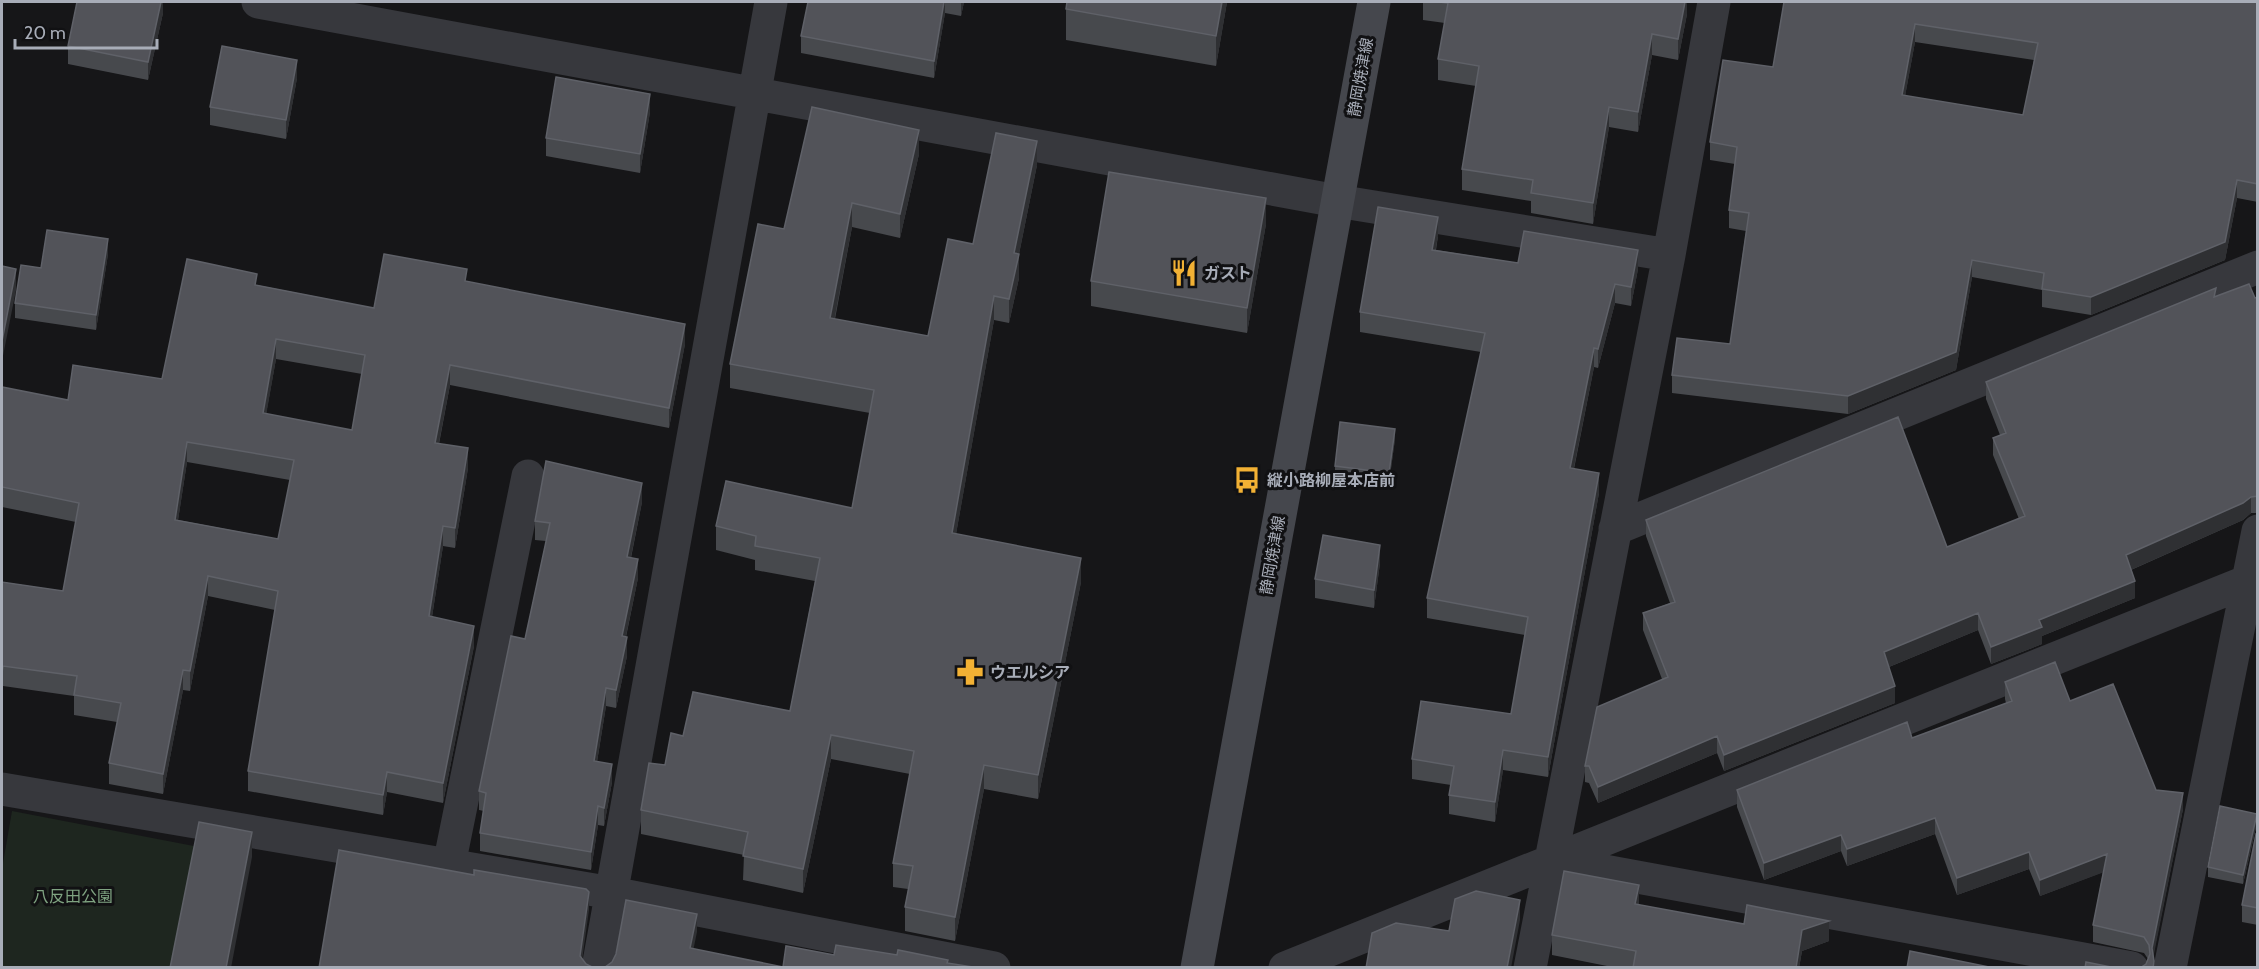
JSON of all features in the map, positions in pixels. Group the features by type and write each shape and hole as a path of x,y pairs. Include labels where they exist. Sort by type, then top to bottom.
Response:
{"main road":[{"name":"静岡焼津線","path":"1197,968 1374,2"}],"street":[{"path":"258,2 1337,201 1669,255"},
{"path":"598,968 771,2"},
{"path":"1530,968 1669,255 1714,2"},
{"path":"1615,529 2258,267"},
{"path":"449,865 528,476"},
{"path":"2170,968 2253,578 2258,531"},
{"path":"1285,968 2253,578"},
{"path":"2,789 612,893 994,968"},
{"path":"1550,861 2132,968"}],"green space":[{"name":"八反田公園","path":"12,811 199,847 175,967 2,968 2,869"}],"building":[{"path":"77,2 161,2 148,62 68,46"},
{"path":"808,2 944,2 934,61 801,36"},
{"path":"1067,2 1222,2 1216,36 1066,9"},
{"path":"1439,2 1685,2 1678,39 1652,34 1638,112 1609,107 1593,203 1531,193 1533,180 1462,169 1479,66 1438,59 1448,3"},
{"path":"1784,2 2258,2 2258,184 2237,180 2225,242 2091,297 2042,289 2044,273 1972,260 1956,352 1848,396 1672,375 1677,338 1730,344 1749,213 1729,210 1737,147 1710,142 1723,60 1773,67","holes":["1915,24 2038,43 2023,115 1902,95"]},
{"path":"222,46 297,60 286,120 210,107"},
{"path":"556,77 650,94 640,154 546,138"},
{"path":"812,107 919,130 900,214 852,203 830,318 928,336 948,239 973,244 996,133 1037,141 1014,253 1019,254 1009,299 994,296 952,533 1081,558 1038,775 984,765 955,917 905,907 913,866 893,863 914,751 831,735 803,869 743,856 748,832 641,810 649,763 665,765 671,733 683,736 693,692 790,711 820,558 755,546 756,536 716,526 726,481 852,508 874,390 730,364 758,224 784,229"},
{"path":"1109,172 1266,198 1247,308 1091,281"},
{"path":"1378,207 1438,217 1432,250 1518,263 1524,231 1638,250 1631,287 1615,284 1598,349 1594,348 1570,468 1599,473 1548,757 1503,750 1495,802 1449,795 1454,766 1412,759 1421,701 1511,714 1528,617 1427,598 1485,333 1360,312"},
{"path":"47,230 108,239 96,315 15,303 21,265 41,268"},
{"path":"384,254 467,269 465,281 685,324 669,408 450,365 435,443 468,448 455,528 443,526 429,616 474,626 443,783 387,772 383,795 248,771 278,591 208,576 190,671 183,670 163,774 109,763 121,703 74,695 77,676 3,666 2,673 2,582 63,591 79,503 2,487 2,387 68,400 73,365 162,379 187,259 257,274 255,285 374,308","holes":["276,339 365,355 352,430 263,413","187,442 294,460 278,539 175,520"]},
{"path":"2,266 16,269 2,341"},
{"path":"2249,284 2255,298 2258,297 2258,496 2251,497 2243,503 2126,555 2135,581 2039,620 2042,627 1991,647 1978,613 1884,652 1895,686 1724,755 1717,736 1598,787 1589,766 1585,766 1597,707 1668,677 1643,613 1675,602 1646,520 1898,417 1947,547 2025,516 1993,438 2006,433 1986,382 2216,288 2214,297"},
{"path":"1340,422 1395,429 1389,473 1335,466"},
{"path":"546,461 642,483 627,557 638,559 622,636 627,637 616,690 606,688 594,761 612,764 604,808 598,806 591,852 480,833 486,793 479,791 511,636 525,639 550,523 535,521"},
{"path":"1323,535 1380,545 1374,590 1315,579"},
{"path":"2055,662 2070,701 2113,684 2156,790 2183,793 2152,948 2153,968 2140,968 2146,964 2150,954 2149,945 2144,937 2093,925 2107,854 2040,880 2029,852 1957,878 1935,818 1847,849 1841,835 1764,863 1737,790 1907,722 1912,738 2012,701 2005,682"},
{"path":"2220,806 2257,814 2243,875 2208,867"},
{"path":"199,822 252,832 226,968 170,968"},
{"path":"2256,834 2258,835 2258,908 2242,905"},
{"path":"339,850 474,875 474,870 586,889 589,892 580,956 586,964 594,968 319,968"},
{"path":"1564,871 1639,885 1635,904 1744,924 1747,905 1829,921 1802,930 1796,968 1633,968 1636,951 1552,935"},
{"path":"1476,891 1520,900 1507,968 1366,968 1372,933 1396,923 1449,931 1455,899"},
{"path":"626,900 697,914 690,948 783,967 786,946 834,955 836,945 897,955 898,950 948,960 947,963 979,968 602,968 612,962 616,954"},
{"path":"1910,951 1994,968 1907,968"},
{"path":"2086,962 2116,968 2085,968"}],"place":[{"name":"ガスト","path":"1184,273"},
{"name":"縦小路柳屋本店前","path":"1247,480"},
{"name":"ウエルシア","path":"970,672"}]}
